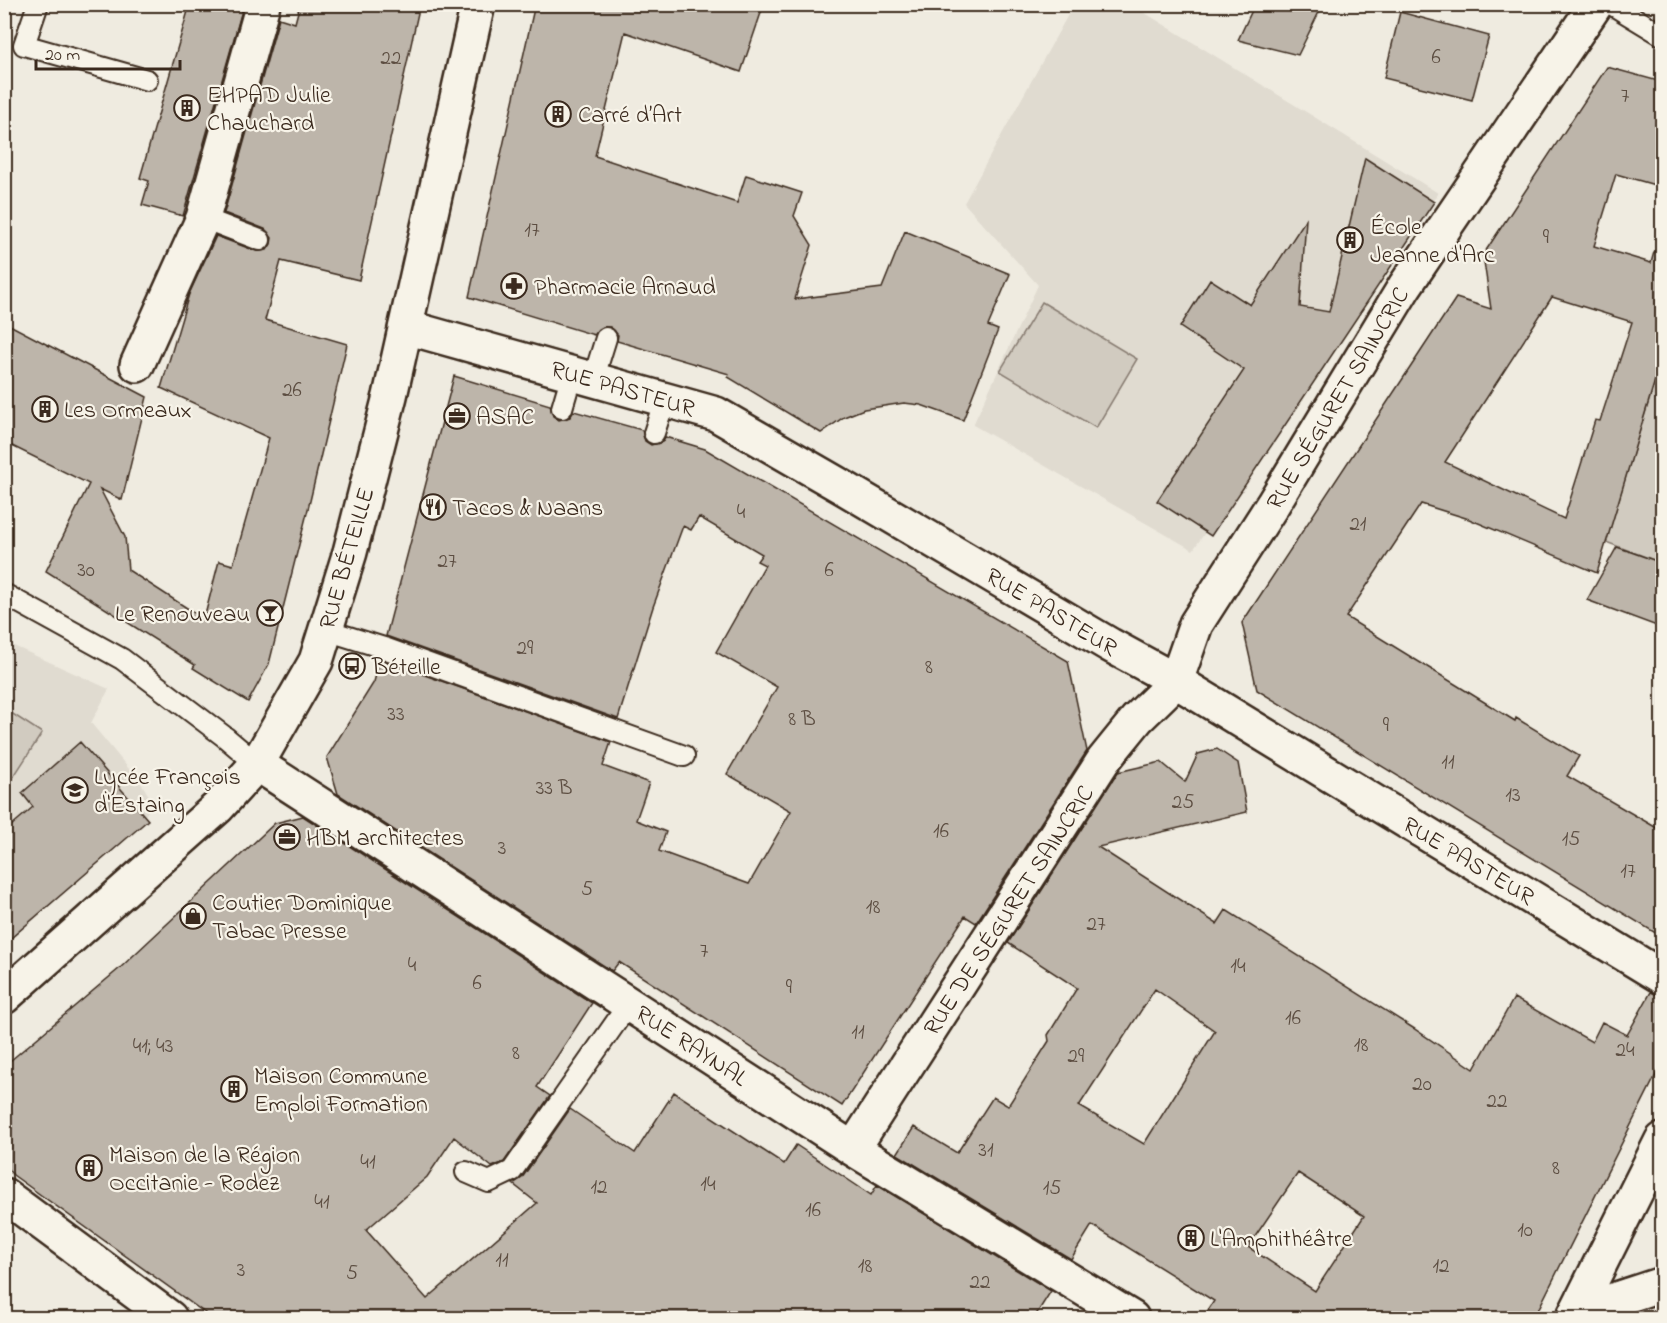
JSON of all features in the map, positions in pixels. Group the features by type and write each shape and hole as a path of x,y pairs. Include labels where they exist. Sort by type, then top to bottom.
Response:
{"street":[{"path":"137,365 202,218 263,4"},
{"name":"RUE BÉTEILLE","path":"4,997 218,807 257,764 316,661 350,552 406,327 478,4"},
{"name":"RUE SÉGURET SAINCRIC","path":"1176,681 1196,624 1273,504 1405,286 1596,4"},
{"name":"RUE PASTEUR","path":"406,327 716,414 1110,645 1176,681 1662,977"},
{"name":"RUE DE SÉGURET SAINCRIC","path":"853,1149 1103,761 1137,719 1176,681"},
{"name":"RUE RAYNAL","path":"257,764 853,1149 1132,1318"},
{"path":"1575,1315 1662,1140"},
{"path":"4,1195 170,1318"},
{"path":"1575,1315 1662,1284"}],"lane":[{"path":"38,4 24,45 147,80"},
{"path":"1611,4 1662,35"},
{"path":"202,218 260,240"},
{"path":"562,408 606,338"},
{"path":"654,434 665,399"},
{"path":"4,594 122,659 257,764"},
{"path":"326,630 395,652 684,756"},
{"path":"466,1172 489,1182 512,1171 628,1005"}],"shaded area":[{"path":"1074,4 1132,5 1438,193 1371,294 1193,550 973,425 1038,285 964,203"},
{"path":"1042,302 1137,359 1096,428 1000,371"},
{"path":"1662,358 1662,563 1606,542"},
{"name":"Lycée François d'Estaing","path":"5,642 109,689 91,723 143,786 153,803 145,816 148,820 5,944"},
{"path":"5,709 42,733 5,790"}],"building":[{"name":"EHPAD Julie Chauchard","path":"190,4 236,4 243,7 183,216 142,205 149,181 140,178"},
{"path":"300,4 420,4 359,280 281,261 265,320 347,344 269,664 248,702 193,668 195,665 46,571 89,484 4,442 4,322 147,397 122,500 100,489 125,537 128,570 204,619 219,561 233,565 269,438 161,388 189,294 216,236 256,251 267,250 271,244 272,238 265,229 224,213 279,18 295,23"},
{"path":"535,4 764,4 741,72 625,32 595,156 737,203 746,175 802,193 794,216 812,245 795,299 882,288 905,231 1010,274 988,326 998,330 963,420 921,405 904,403 864,409 844,417 821,433 728,377 729,374 617,341 618,335 610,327 603,327 594,335 469,297"},
{"path":"1255,4 1323,4 1298,55 1238,40"},
{"path":"1400,12 1489,36 1472,100 1384,78"},
{"path":"1607,67 1662,82 1662,187 1616,174 1594,246 1651,263 1654,252 1662,253 1662,357 1597,573 1469,519 1421,504 1346,617 1515,721 1516,718 1579,756 1567,776 1662,831 1662,937 1257,690 1242,623 1456,298 1491,309 1483,255","holes":["1552,297 1632,322 1600,421 1595,420 1564,519 1445,462"]},
{"name":"École Jeanne d'Arc","path":"1365,158 1434,202 1211,536 1157,501 1244,370 1180,327 1210,279 1250,305 1306,219 1300,307 1329,312"},
{"path":"454,376 550,405 553,416 559,420 570,417 574,411 642,430 645,441 651,445 662,442 665,437 705,449 1068,661 1087,751 976,923 965,916 842,1106 619,962 612,971 338,794 327,757 374,682 380,659 611,742 603,766 649,783 636,820 666,832 659,851 749,884 791,811 727,774 777,687 716,652 765,565 757,561 762,554 699,517 691,530 683,526 653,607 618,719 386,636"},
{"path":"1617,547 1662,563 1662,628 1587,600"},
{"path":"80,742 148,820 4,944 4,832 33,807 22,793"},
{"path":"1217,749 1238,763 1247,812 1098,847 1217,924 1226,910 1474,1069 1514,998 1592,1042 1602,1022 1627,1035 1651,992 1662,996 1662,1063 1534,1318 1203,1318 1214,1301 1092,1225 1071,1259 897,1154 914,1127 957,1153 993,1097 1008,1106 1049,1041 1048,1035 1077,988 1008,943 1118,772 1161,762 1185,782 1198,754","holes":["1155,989 1215,1031 1144,1144 1079,1106","1298,1173 1364,1216 1315,1291 1248,1247"]},
{"path":"303,816 592,1003 537,1087 550,1096 504,1162 492,1167 454,1137 427,1177 366,1230 427,1299 537,1203 513,1184 522,1178 570,1109 635,1153 674,1092 784,1164 796,1145 871,1195 877,1185 1051,1291 1034,1318 212,1318 13,1175 4,1165 4,1066 120,968 275,823"}],"place":[{"name":"EHPAD Julie Chauchard","path":"187,108"},
{"name":"Carré d’Art","path":"558,114"},
{"name":"École Jeanne d'Arc","path":"1350,240"},
{"name":"Pharmacie Arnaud","path":"514,286"},
{"name":"Les Ormeaux","path":"45,409"},
{"name":"ASAC","path":"457,416"},
{"name":"Tacos & Naans","path":"433,507"},
{"name":"Le Renouveau","path":"270,613"},
{"name":"Béteille","path":"352,666"},
{"name":"Lycée François d'Estaing","path":"75,790"},
{"name":"HBM architectes","path":"287,837"},
{"name":"Coutier Dominique Tabac Presse","path":"193,916"},
{"name":"Maison Commune Emploi Formation","path":"234,1089"},
{"name":"Maison de la Région Occitanie - Rodez","path":"89,1168"},
{"name":"L'Amphithéâtre","path":"1191,1238"}]}
